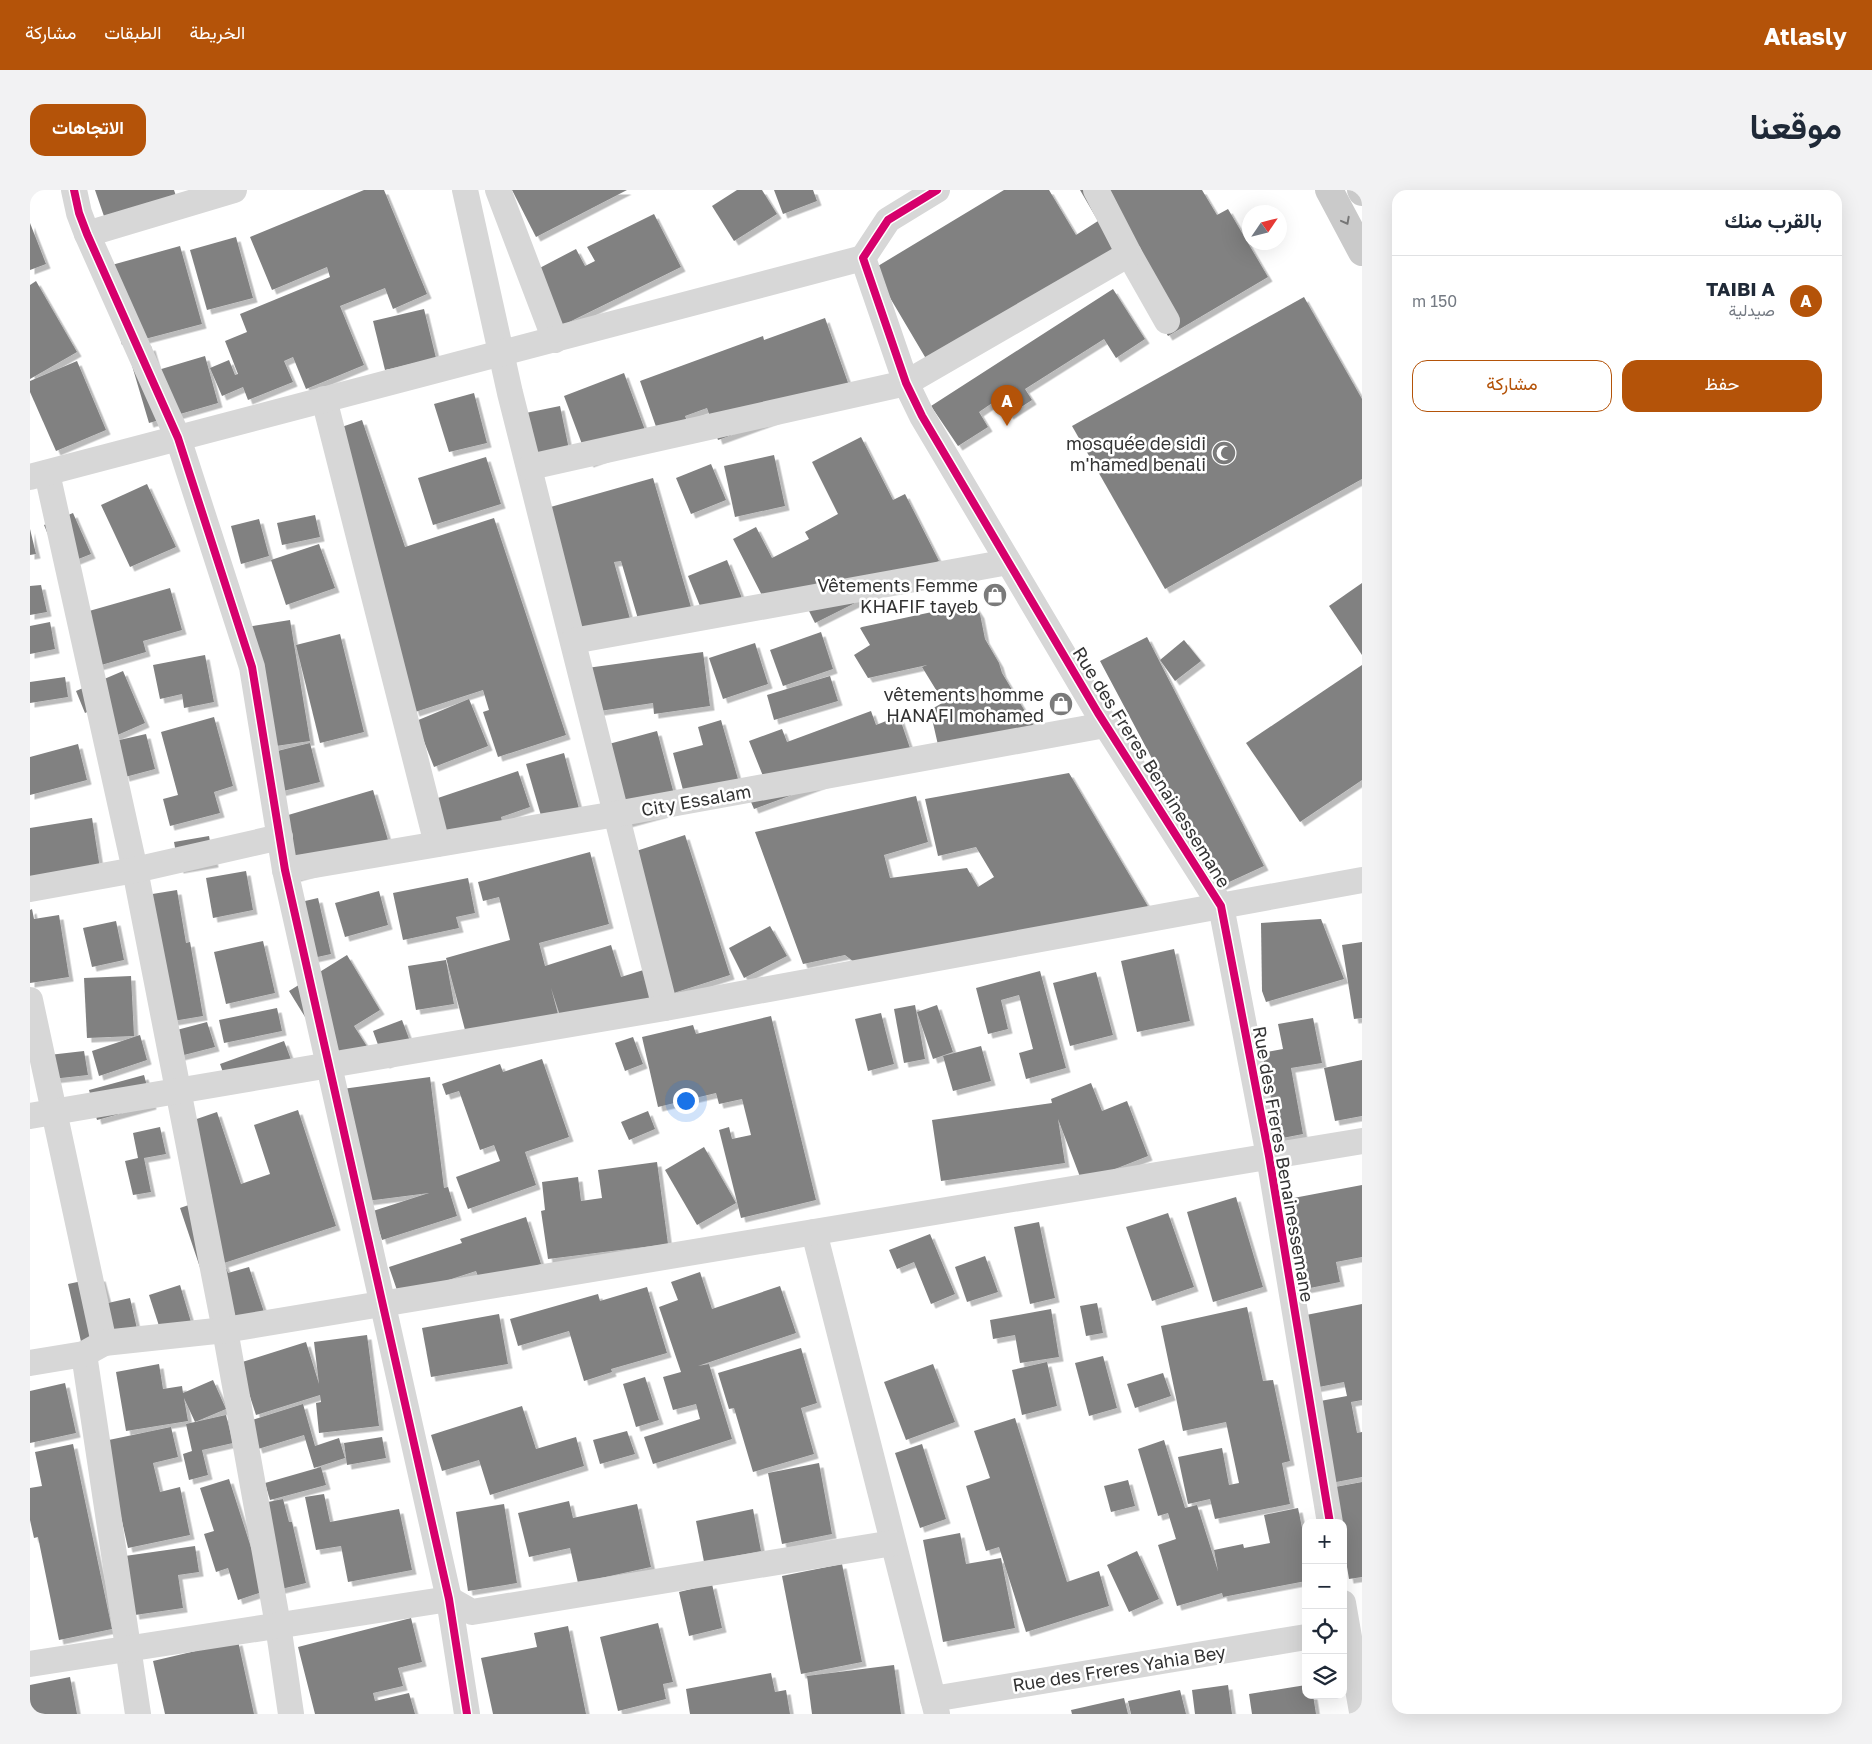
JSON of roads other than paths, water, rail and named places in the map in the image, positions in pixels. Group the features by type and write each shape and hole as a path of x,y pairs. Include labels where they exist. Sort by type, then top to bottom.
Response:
{"main road":[{"path":"1329,190 1362,252"}],"street":[{"path":"74,190 79,213 87,234 178,438 252,668 285,870 449,1599 467,1714"},
{"path":"87,234 234,190"},
{"path":"465,190 501,353 665,1008"},
{"path":"498,190 554,340"},
{"path":"291,1714 278,1625 225,1330 135,870 39,475 863,258 888,220 937,190"},
{"path":"1096,190 1166,321"},
{"path":"530,467 906,383 1129,254"},
{"name":"Rue des Freres Benainessemane","path":"863,258 906,383 922,416 1105,725 1221,906 1269,1156 1329,1519"},
{"path":"324,399 437,844"},
{"path":"573,641 1008,562"},
{"name":"City Essalam","path":"285,870 616,814 1105,725"},
{"path":"30,890 135,870 280,837"},
{"path":"43,1114 665,1008 1362,880"},
{"path":"30,1000 43,1114 94,1348 138,1714"},
{"path":"30,1363 94,1348 225,1330 1362,1141"},
{"path":"814,1232 935,1706"},
{"path":"30,1664 449,1599 472,1612 893,1543"},
{"path":"1345,1609 1351,1629 1362,1712"},
{"name":"Rue des Freres Yahia Bey","path":"935,1706 1302,1638"}],"place":[{"name":"TAIBI A","path":"1007,426"},
{"name":"mosquée de sidi m'hamed benali","path":"1224,453"},
{"name":"Vêtements Femme KHAFIF tayeb","path":"995,595"},
{"name":"vêtements homme HANAFI mohamed","path":"1061,704"}]}
